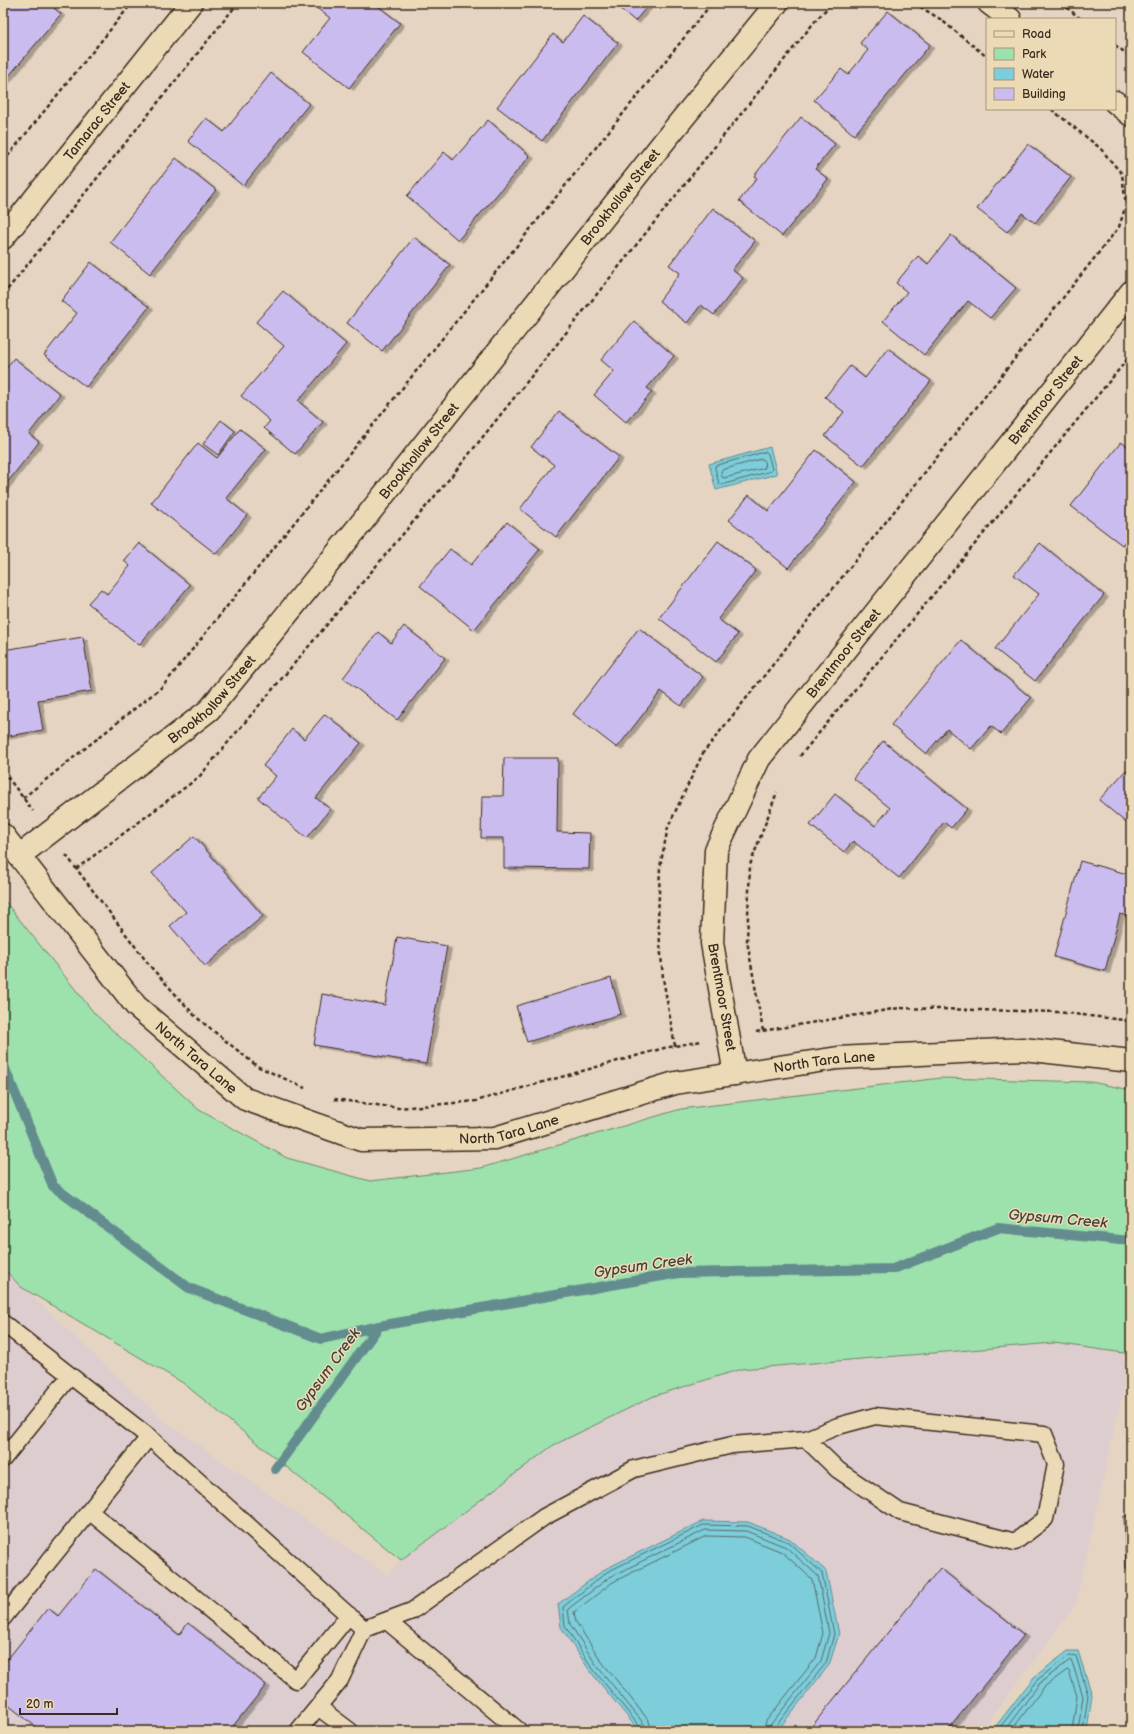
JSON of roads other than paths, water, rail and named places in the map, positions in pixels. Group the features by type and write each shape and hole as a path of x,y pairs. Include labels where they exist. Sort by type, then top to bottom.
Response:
{"street":[{"name":"Tamarac Street","path":"3,238 191,3"},
{"name":"Brookhollow Street","path":"19,856 209,710 359,526 666,139 777,3"},
{"path":"989,3 1009,18"},
{"path":"1116,103 1131,115"},
{"name":"Brentmoor Street","path":"735,1074 712,942 716,850 759,759 1131,292"},
{"name":"North Tara Lane","path":"3,835 136,1006 245,1099 361,1140 495,1138 675,1083 838,1058 1023,1049 1131,1061"}],"lane":[{"path":"3,1323 149,1437 364,1629"},
{"path":"3,1459 70,1376"},
{"path":"298,1731 340,1680 364,1629 412,1612 544,1517 634,1469 732,1445 806,1439 838,1426 875,1416 1044,1434 1056,1464 1045,1519 1015,1542 900,1512 838,1470 806,1439"},
{"path":"3,1618 149,1437"},
{"path":"89,1511 296,1680 349,1615"},
{"path":"387,1621 519,1731"},
{"path":"318,1707 350,1731"}],"water":[{"path":"770,447 777,474 716,490 709,464"},
{"path":"703,1521 748,1522 790,1539 826,1571 839,1634 829,1665 777,1731 639,1731 590,1671 561,1627 558,1604 605,1569"},
{"path":"1068,1651 1078,1651 1092,1695 1087,1731 992,1731 1034,1677"}],"waterway":[{"path":"3,1064 53,1186 189,1288 321,1339 379,1326"},
{"name":"Gypsum Creek","path":"275,1469 379,1326 679,1273 893,1269 998,1228 1131,1241"}]}
